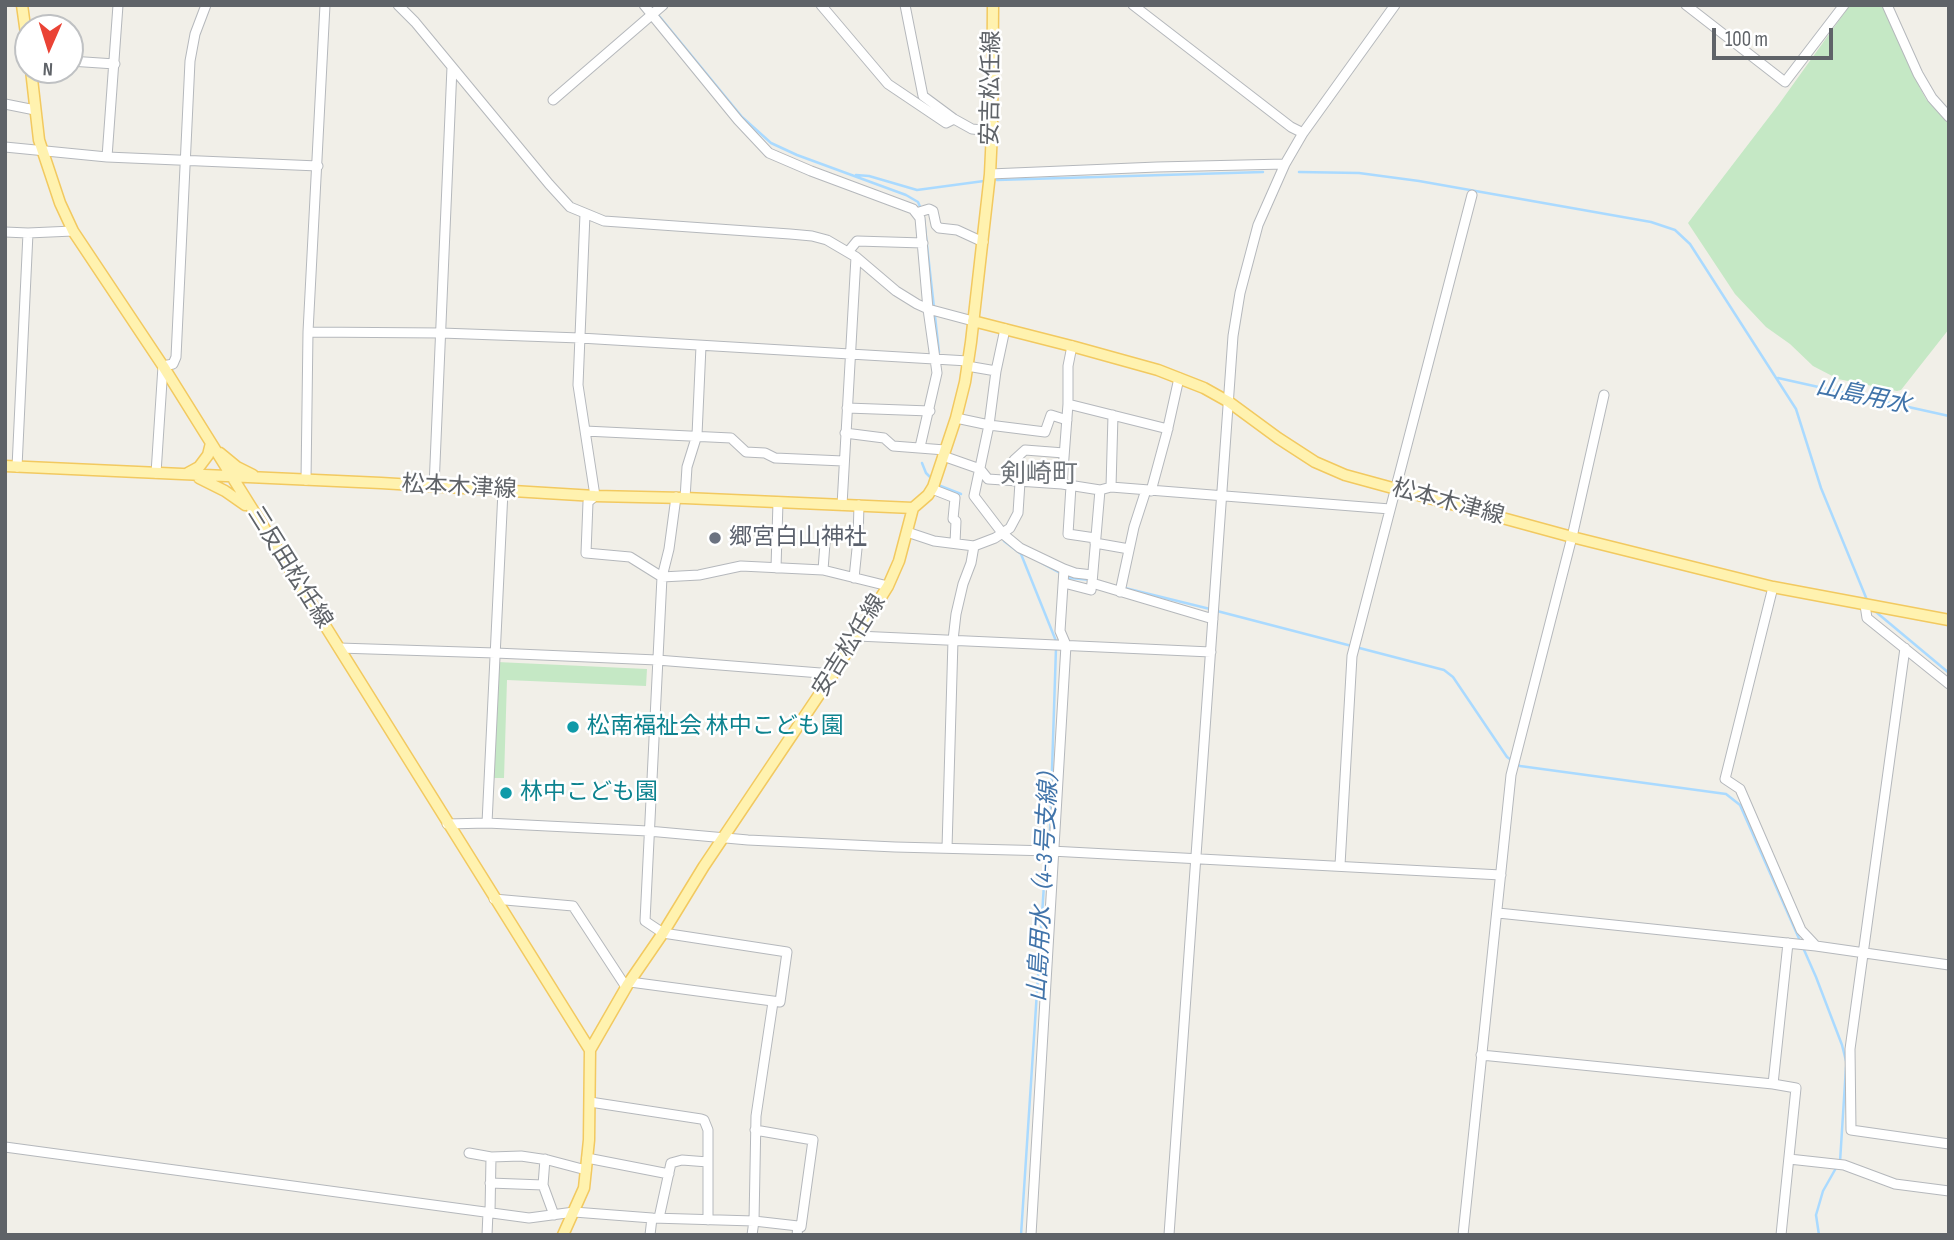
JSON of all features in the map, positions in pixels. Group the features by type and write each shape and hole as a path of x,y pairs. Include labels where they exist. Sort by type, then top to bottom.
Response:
{"main road":[{"name":"安吉松任線","path":"563,1235 584,1188 590,1102 590,1051 628,984 888,586 900,561 913,508 928,495 934,484 956,418 968,364 990,174 993,5"},
{"name":"三反田松任線","path":"32,84 41,150 73,231 163,366 590,1051"},
{"name":"松本木津線","path":"973,321 1158,370 1204,388 1229,402 1315,462 1345,475 1572,537 1773,587 1949,620"},
{"path":"178,474 199,467 208,455 211,443 237,467 267,478"},
{"name":"松本木津線","path":"5,466 594,496 913,508"},
{"path":"190,474 225,491 253,511"},
{"path":"253,511 247,491 267,478"}],"street":[{"path":"107,157 118,5"},
{"path":"156,473 163,366 173,365 176,357 190,61 195,34 206,5"},
{"path":"306,480 308,332 325,5"},
{"path":"398,5 570,207 604,221 812,236 827,240 852,255 895,291 933,310 973,321"},
{"path":"644,5 657,10 738,120 769,153 920,212 929,208 933,211 939,228 957,230 983,242"},
{"path":"821,5 888,84 946,123 954,119"},
{"path":"905,5 923,96 972,130 992,131"},
{"path":"1133,5 1291,127 1303,133"},
{"path":"1169,1235 1233,336 1240,293 1258,225 1285,164 1303,133 1395,5"},
{"path":"1686,5 1785,82 1844,5"},
{"path":"1887,5 1918,74 1932,98 1949,117"},
{"path":"553,100 657,10"},
{"path":"84,62 115,64"},
{"path":"434,487 452,67"},
{"path":"5,104 35,110"},
{"path":"5,147 107,157 318,166"},
{"path":"990,174 1285,164"},
{"path":"1340,865 1354,647 1472,195"},
{"path":"920,212 940,359 920,447"},
{"path":"585,214 578,385 594,496 588,502 586,552 630,557 662,577 699,575 741,566 823,570 888,586"},
{"path":"5,232 73,231"},
{"path":"18,467 28,233"},
{"path":"842,505 852,255 856,241 923,243"},
{"path":"1004,329 989,425 974,496 1003,534 1020,548 1092,580 1213,617"},
{"path":"308,332 580,338 940,359 996,371"},
{"path":"494,898 573,906 628,984 780,1002 787,953 663,933 645,921 662,577 697,435 701,346"},
{"path":"1072,346 1068,366 1064,453 1068,534 1129,549"},
{"path":"1120,588 1129,549 1168,429 1179,378"},
{"path":"1463,1235 1513,765 1572,537 1604,396"},
{"path":"1068,404 1168,429"},
{"path":"847,408 930,411"},
{"path":"956,418 1025,431 1045,432 1051,415 1067,420"},
{"path":"1111,487 1113,415"},
{"path":"585,430 731,438 746,452 765,453 775,458 844,461"},
{"path":"1025,431 1025,450"},
{"path":"845,433 884,438 893,446 920,447 944,453 980,469 988,479 1100,490 1111,487 1390,509"},
{"path":"907,532 934,541 974,546 1003,534 1010,528 1018,513 1014,460 1025,450 1064,453"},
{"path":"934,484 955,498 955,543"},
{"path":"1064,583 1091,590 1100,490"},
{"path":"487,823 503,491"},
{"path":"776,568 778,502"},
{"path":"854,578 859,505"},
{"path":"823,570 826,530"},
{"path":"947,848 953,640 956,614 974,546"},
{"path":"1031,1235 1064,569"},
{"path":"1773,587 1725,779 1740,789 1801,930 1816,946"},
{"path":"1865,605 1867,618 1949,684"},
{"path":"857,636 1211,652"},
{"path":"339,648 657,660 833,674"},
{"path":"1905,648 1850,1049 1852,1130 1949,1144"},
{"path":"447,824 487,823 648,831 748,840 1049,851 1501,875"},
{"path":"1498,913 1816,946 1949,965"},
{"path":"1773,1084 1796,944"},
{"path":"752,1235 755,1130 773,1002"},
{"path":"1481,1055 1796,1088 1781,1235"},
{"path":"590,1102 704,1121 708,1130 708,1220"},
{"path":"755,1130 813,1140 799,1231"},
{"path":"5,1147 528,1218 574,1212 754,1222 798,1226 799,1231"},
{"path":"469,1153 491,1157 521,1156 545,1159 586,1170"},
{"path":"487,1235 491,1157"},
{"path":"587,1158 669,1174"},
{"path":"545,1159 543,1185 554,1215"},
{"path":"1789,1159 1839,1164 1895,1184 1949,1191"},
{"path":"650,1235 671,1163 682,1160 708,1162"},
{"path":"490,1183 543,1185"}],"green space":[{"path":"1850,5 1883,5 1926,99 1949,124 1949,329 1901,390 1897,391 1838,379 1813,366 1790,344 1766,327 1735,294 1688,223"},
{"path":"497,662 647,669 646,686 507,680 504,778 492,778"}],"waterway":[{"path":"650,5 742,117 771,143 906,195 918,202 921,209"},
{"path":"997,180 1263,172"},
{"path":"1299,172 1359,173 1419,181 1651,222 1675,230 1690,244 1796,409 1821,488 1867,600"},
{"path":"856,175 869,176 917,190 984,181"},
{"path":"924,219 939,352"},
{"name":"山島用水","path":"1778,378 1949,416"},
{"path":"922,463 931,478"},
{"path":"938,485 961,494"},
{"name":"山島用水（4-3号支線）","path":"1004,541 1021,554 1056,641"},
{"path":"1038,561 1060,573"},
{"path":"1070,578 1091,580"},
{"path":"1125,588 1210,609"},
{"path":"1217,611 1444,670 1453,677 1507,757 1520,766 1726,794 1740,805 1816,977 1846,1061"},
{"path":"1876,612 1949,673"},
{"name":"山島用水（4-3号支線）","path":"1047,847 1050,831 1056,648"},
{"name":"山島用水（4-3号支線）","path":"1021,1235 1046,854"},
{"path":"1840,1162 1846,1067"},
{"path":"1819,1235 1816,1215 1823,1191 1836,1168"}],"place":[{"name":"郷宮白山神社","path":"715,538"},
{"name":"松南福祉会 林中こども園","path":"573,727"},
{"name":"林中こども園","path":"506,793"}],"district":[{"name":"剣崎町","path":"1039,475"}]}
